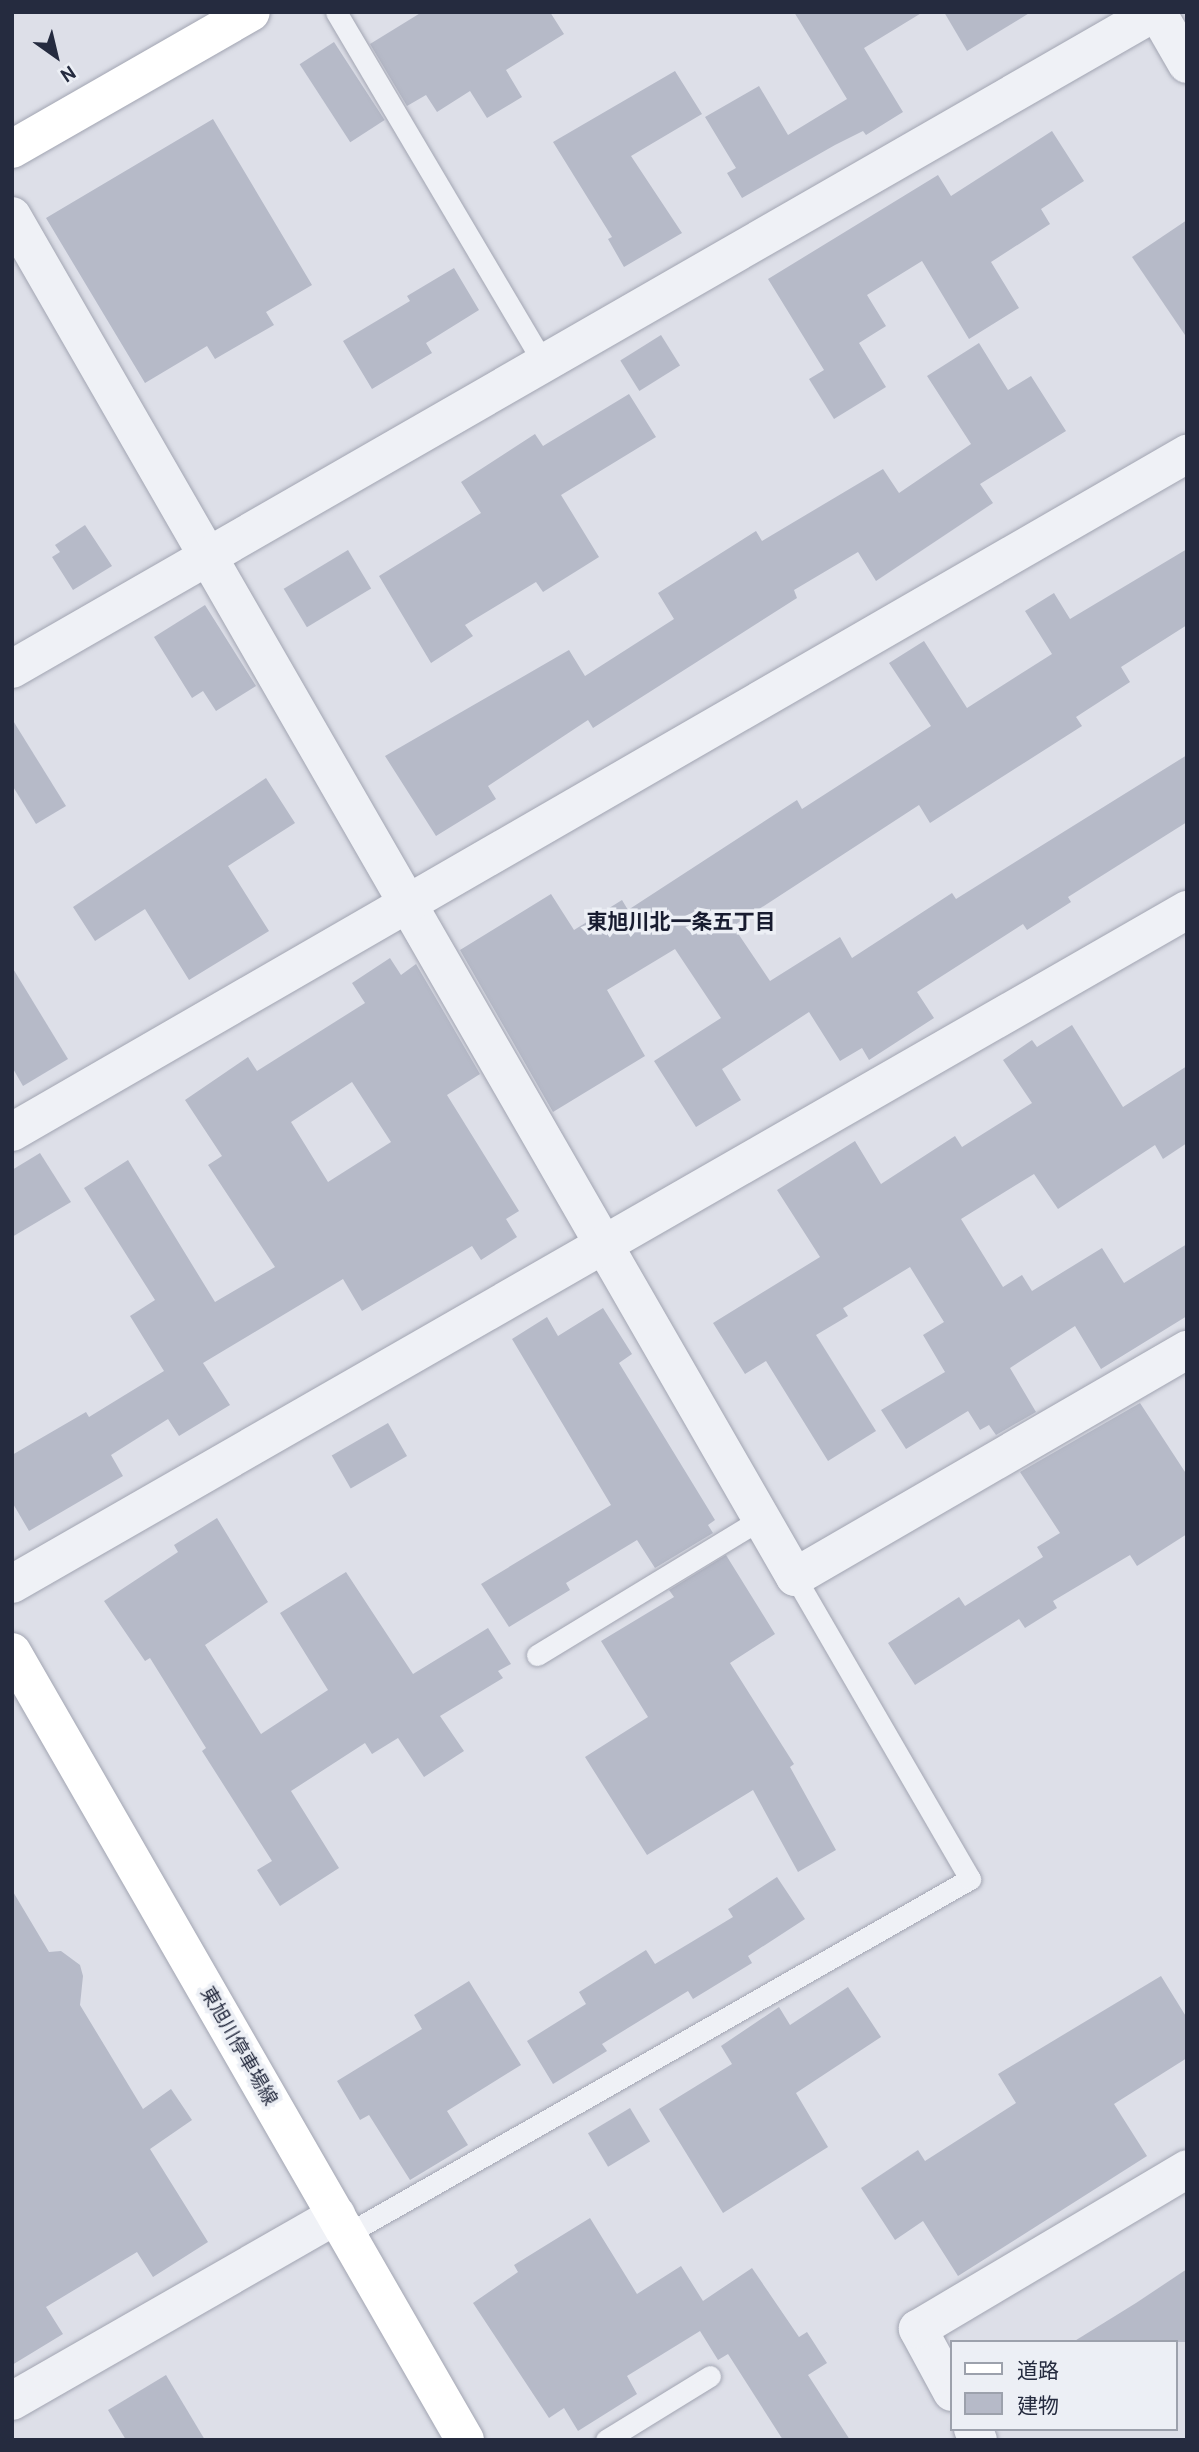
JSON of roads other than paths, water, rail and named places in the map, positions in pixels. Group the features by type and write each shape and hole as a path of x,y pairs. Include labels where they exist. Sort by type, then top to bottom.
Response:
{"main road":[{"path":"12,149 251,12"},
{"name":"東旭川停車場線","path":"12,1652 465,2440"}],"street":[{"path":"12,669 1156,12 1187,64"},
{"path":"12,216 405,906 795,1577 1187,1350"},
{"path":"12,1132 1187,454"},
{"path":"12,1584 1187,911"},
{"path":"950,2388 918,2329 1187,2169"},
{"path":"12,2401 342,2225"}],"lane":[{"path":"336,12 544,364"},
{"path":"537,1655 761,1519"},
{"path":"342,2225 970,1879 795,1577"},
{"path":"606,2440 710,2376"}],"district":[{"name":"東旭川北一条五丁目","path":"681,922"}]}
